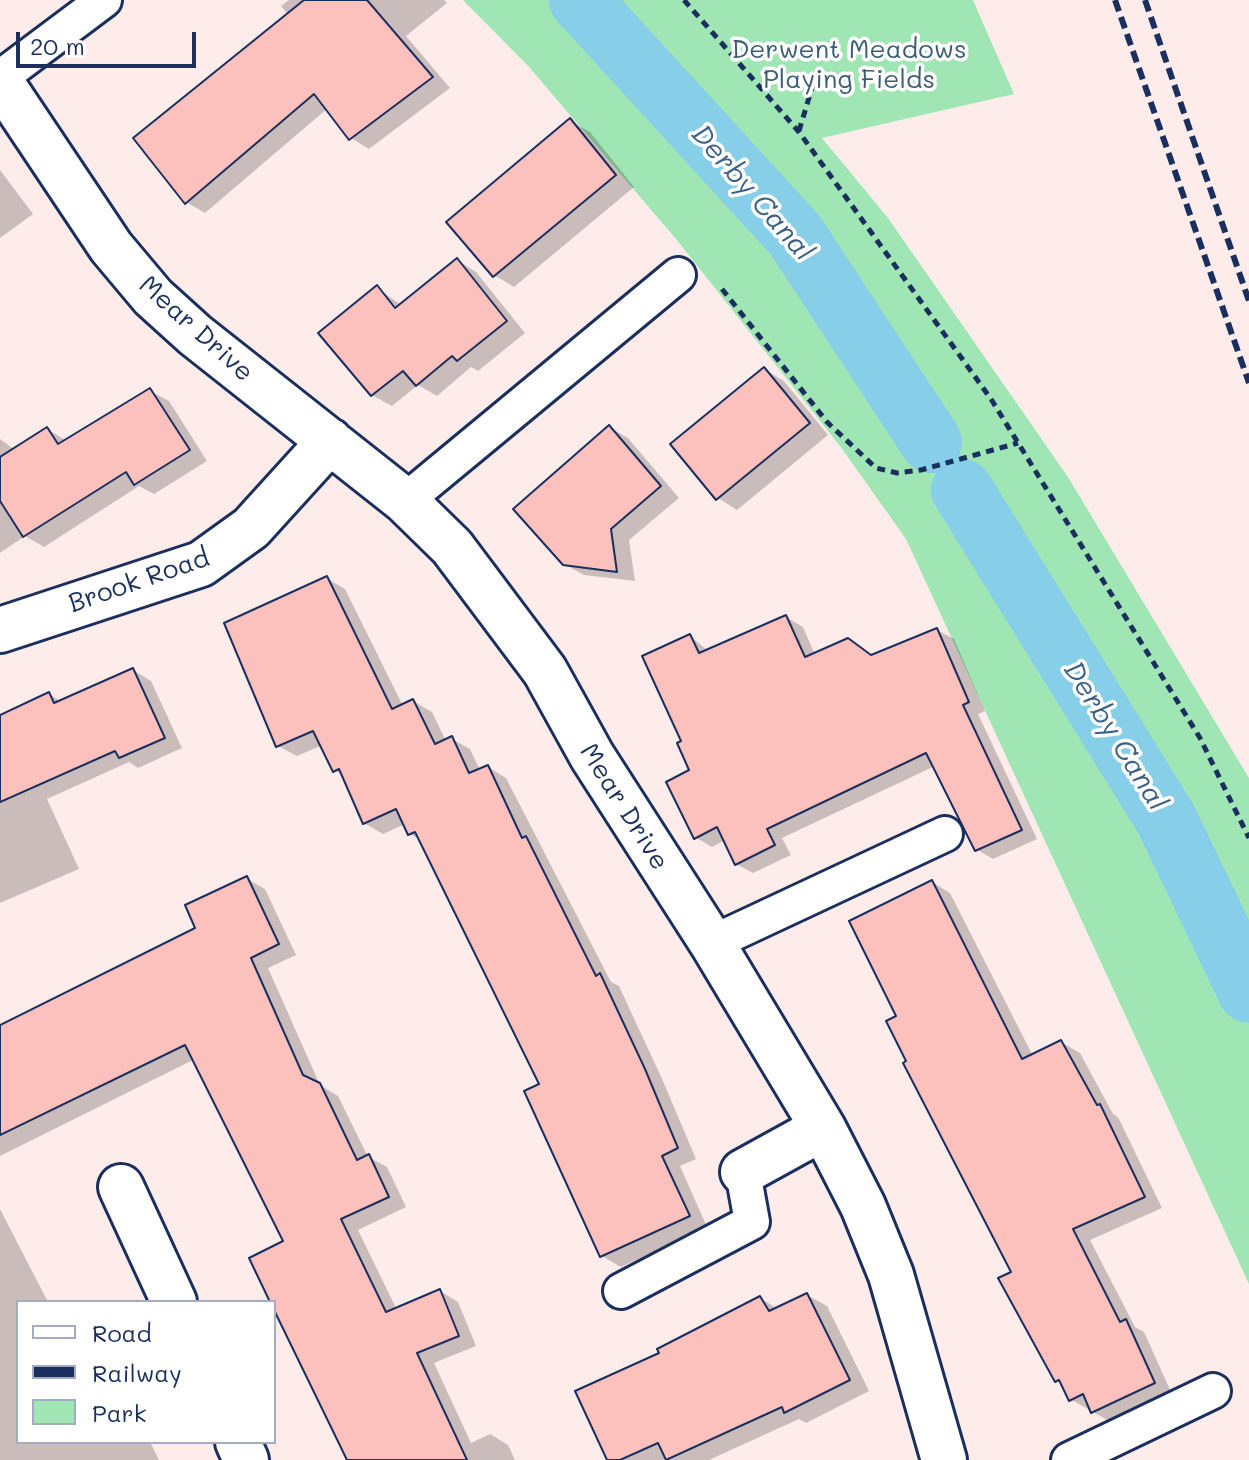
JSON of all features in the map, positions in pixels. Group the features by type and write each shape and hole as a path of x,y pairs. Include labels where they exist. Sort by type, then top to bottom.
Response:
{"street":[{"name":"Mear Drive","path":"0,80 111,247 153,297 195,335 405,501 452,547 545,671 600,769 712,943 823,1128 863,1206 891,1275 944,1460"},
{"name":"Brook Road","path":"0,630 201,564 251,528 330,441"},
{"path":"743,1172 823,1128"},
{"path":"121,1187 173,1300"}],"lane":[{"name":"Mear Drive","path":"0,80 104,0"},
{"path":"405,501 678,275"},
{"path":"712,943 945,834"},
{"path":"621,1291 752,1222 743,1172"},
{"path":"1069,1460 1213,1391"}],"path":[{"path":"684,0 799,132 893,259 1018,443 1200,738 1249,838"},
{"path":"799,132 817,71"},
{"path":"678,275 697,258 827,422 876,468 897,473 921,470 1018,443"}],"green space":[{"name":"Derwent Meadows Playing Fields","path":"463,0 973,0 1014,94 822,138 888,218 1068,477 1249,778 1249,1284 906,539 840,446 676,239 529,67"}],"building":[{"path":"304,0 367,0 433,77 349,140 314,94 185,204 133,138"},
{"path":"570,118 616,175 493,277 446,222"},
{"path":"457,258 507,321 457,361 452,356 416,386 403,371 371,396 318,333 377,285 395,308"},
{"path":"764,367 810,423 716,500 670,444"},
{"path":"150,388 190,450 134,485 126,472 23,537 0,501 0,457 47,427 58,444"},
{"path":"609,425 661,486 611,529 617,572 563,565 513,509"},
{"path":"327,576 392,709 413,699 435,744 452,736 469,773 488,765 522,838 526,836 596,976 600,973 645,1069 678,1148 662,1156 690,1216 600,1257 524,1091 539,1084 415,832 408,835 396,809 363,824 339,769 333,772 313,731 276,747 224,623"},
{"path":"786,615 805,657 848,638 871,655 937,628 969,702 963,705 1022,830 975,851 926,753 767,829 775,845 735,865 717,827 694,839 666,782 689,770 677,743 681,741 642,656 690,634 699,653"},
{"path":"133,668 165,738 119,758 115,751 0,802 0,715 49,692 54,703"},
{"path":"247,876 279,944 251,958 303,1075 320,1083 357,1160 369,1154 389,1197 341,1219 386,1312 440,1289 459,1336 417,1353 467,1460 347,1460 276,1314 276,1300 269,1300 249,1258 283,1241 185,1045 0,1135 0,1025 195,928 185,905"},
{"path":"932,880 1022,1059 1061,1040 1097,1105 1100,1104 1145,1197 1073,1229 1120,1322 1126,1319 1155,1383 1091,1413 1083,1394 1069,1401 1059,1380 1055,1382 998,1278 1011,1272 903,1063 906,1061 886,1021 896,1016 849,921"},
{"path":"807,1293 850,1380 784,1413 782,1407 666,1460 658,1443 620,1460 607,1460 575,1391 659,1353 657,1349 760,1296 769,1311"}],"waterway":[{"name":"Derby Canal","path":"580,0 795,235 931,442"},
{"name":"Derby Canal","path":"962,490 1166,819 1249,992"}],"railway":[{"path":"1115,0 1249,383"},
{"path":"1145,0 1249,301"}]}
